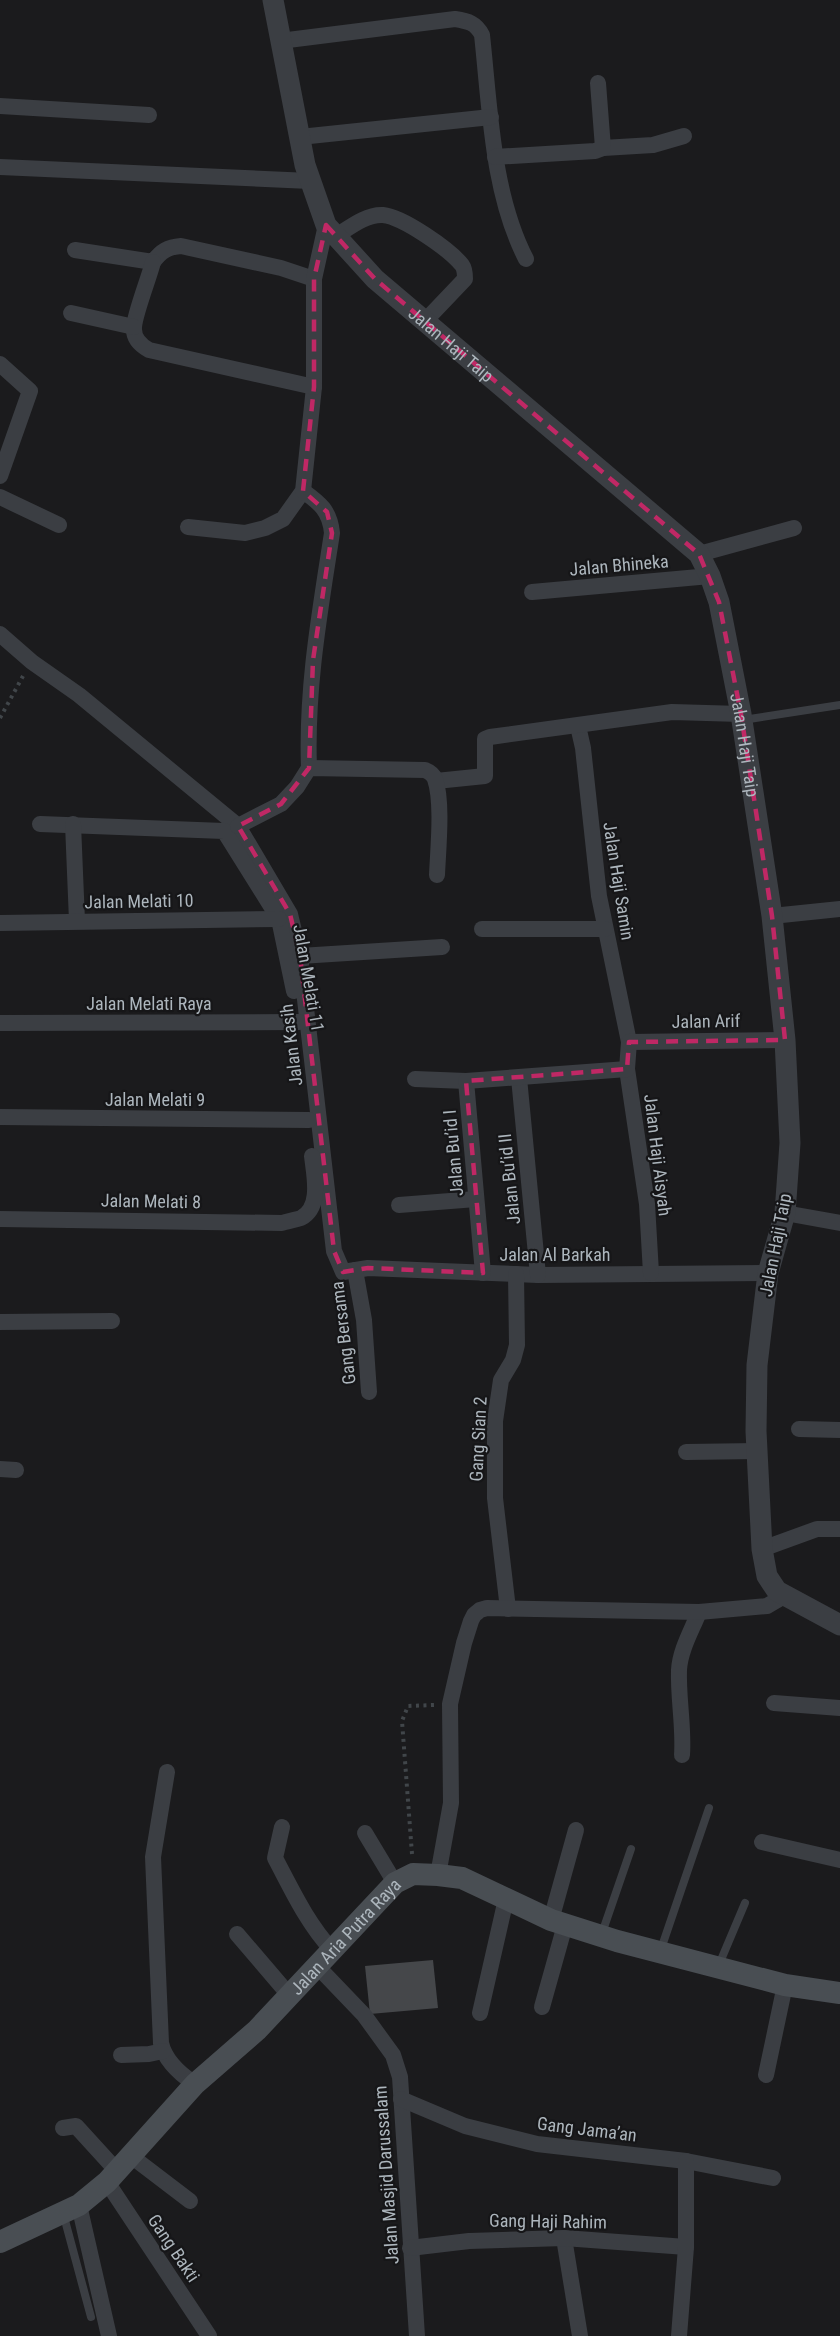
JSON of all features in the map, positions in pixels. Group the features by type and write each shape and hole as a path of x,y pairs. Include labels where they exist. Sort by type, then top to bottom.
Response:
{"main road":[{"name":"Jalan Aria Putra Raya","path":"0,2242 71,2209 118,2169 195,2084 257,2030 404,1879 438,1875 462,1878 558,1922 601,1936 785,1985 840,1993"}],"street":[{"name":"Jalan Haji Taip","path":"273,0 310,181 331,231 375,279 699,554 710,576 719,602 742,717 772,916 785,1040 790,1143 785,1213 768,1273 757,1365 757,1451 762,1549 767,1576 777,1591 840,1626"},
{"path":"280,41 455,20 471,23 478,28 482,35 495,157 515,238 526,259"},
{"path":"598,83 603,148"},
{"path":"0,106 149,115"},
{"path":"300,137 491,117"},
{"path":"495,157 654,145 684,136"},
{"path":"0,167 310,181"},
{"path":"188,527 245,534 265,528 284,519 303,490 314,387 314,279 331,231 370,217 381,215 391,217 429,236 462,266 465,279 424,321"},
{"path":"314,279 281,268 181,246 166,249 153,262 134,327 137,341 149,350 314,387"},
{"path":"75,250 153,262"},
{"path":"71,313 134,327"},
{"path":"0,364 30,391 0,476"},
{"path":"238,826 280,804 297,787 309,768 308,729 313,660 332,532 327,512 319,502 303,490"},
{"path":"0,497 59,525"},
{"path":"699,554 794,528"},
{"name":"Jalan Bhineka","path":"532,592 710,576"},
{"name":"Jalan Kasih","path":"0,634 32,662 79,695 238,826 290,914 300,956 334,1251 349,1271"},
{"path":"436,781 485,776 485,739 490,737 672,712 742,717"},
{"name":"Jalan Haji Samin","path":"578,726 583,748 588,810 605,929 629,1042"},
{"path":"309,768 425,770 430,772 436,781 438,810 437,875"},
{"name":"Jalan Melati 11","path":"40,824 224,831 279,919 288,956 298,1022 316,1193 308,1212 302,1217"},
{"path":"73,824 77,921"},
{"path":"772,916 840,909"},
{"name":"Jalan Melati 10","path":"0,923 279,919"},
{"path":"482,929 605,929"},
{"path":"300,956 442,946"},
{"name":"Jalan Melati Raya","path":"0,1023 298,1022"},
{"name":"Jalan Arif","path":"629,1042 785,1040"},
{"name":"Jalan Haji Aisyah","path":"629,1042 627,1069 647,1204 651,1273"},
{"path":"415,1079 466,1081 627,1069"},
{"name":"Jalan Bu’id II","path":"519,1078 538,1275"},
{"name":"Jalan Bu’id I","path":"466,1081 483,1273"},
{"name":"Jalan Melati 9","path":"0,1118 309,1120"},
{"path":"399,1204 476,1199"},
{"path":"785,1213 840,1223"},
{"name":"Jalan Melati 8","path":"0,1219 282,1223 302,1217"},
{"name":"Jalan Al Barkah","path":"349,1271 368,1268 538,1275 768,1273"},
{"name":"Gang Bersama","path":"349,1271 364,1320 369,1392"},
{"name":"Gang Sian 2","path":"508,1609 495,1498 495,1421 501,1380 513,1360 517,1345 516,1274"},
{"path":"0,1322 112,1322"},
{"path":"799,1429 840,1431"},
{"path":"686,1452 757,1451"},
{"path":"762,1549 817,1529 840,1529"},
{"path":"438,1875 451,1803 450,1704 464,1643 474,1615 480,1610 487,1608 699,1612 766,1606 784,1596"},
{"path":"682,1755 679,1669 699,1612"},
{"path":"774,1703 840,1708"},
{"path":"167,1772 153,1857 163,2051 178,2072 195,2084"},
{"name":"Jalan Masjid Darussalam","path":"282,1827 274,1858 306,1918 319,1936 325,1959 393,2055 399,2077 417,2336"},
{"path":"543,2007 576,1830"},
{"path":"365,1833 404,1879"},
{"path":"762,1842 840,1860"},
{"path":"480,2013 506,1899"},
{"path":"237,1934 290,1996"},
{"path":"766,2075 785,1985"},
{"path":"121,2055 149,2055 163,2051"},
{"name":"Gang Jama’an","path":"401,2099 465,2126 537,2144 686,2162 773,2178"},
{"path":"63,2128 76,2126 118,2169 190,2201"},
{"path":"679,2336 686,2247 686,2162"},
{"name":"Gang Bakti","path":"118,2169 209,2336"},
{"path":"71,2209 109,2336"},
{"path":"564,2238 580,2336"},
{"name":"Gang Haji Rahim","path":"410,2248 469,2241 564,2238 686,2247"}],"lane":[{"path":"742,717 840,705"},
{"path":"660,1952 709,1808"},
{"path":"601,1936 632,1849"},
{"path":"718,1968 745,1903"},
{"path":"71,2209 91,2317"}],"path":[{"path":"0,718 32,662"},
{"path":"404,1879 402,1722 408,1706 450,1704"}],"highlighted area":[{"path":"326,225 375,279 699,554 719,602 741,714 772,916 785,1040 629,1042 627,1069 466,1081 483,1273 368,1268 343,1272 334,1251 300,956 290,914 238,826 281,804 309,768 313,660 332,533 327,512 303,491 314,387 314,279"}],"building":[{"path":"433,1960 438,2008 370,2014 365,1966"}]}
